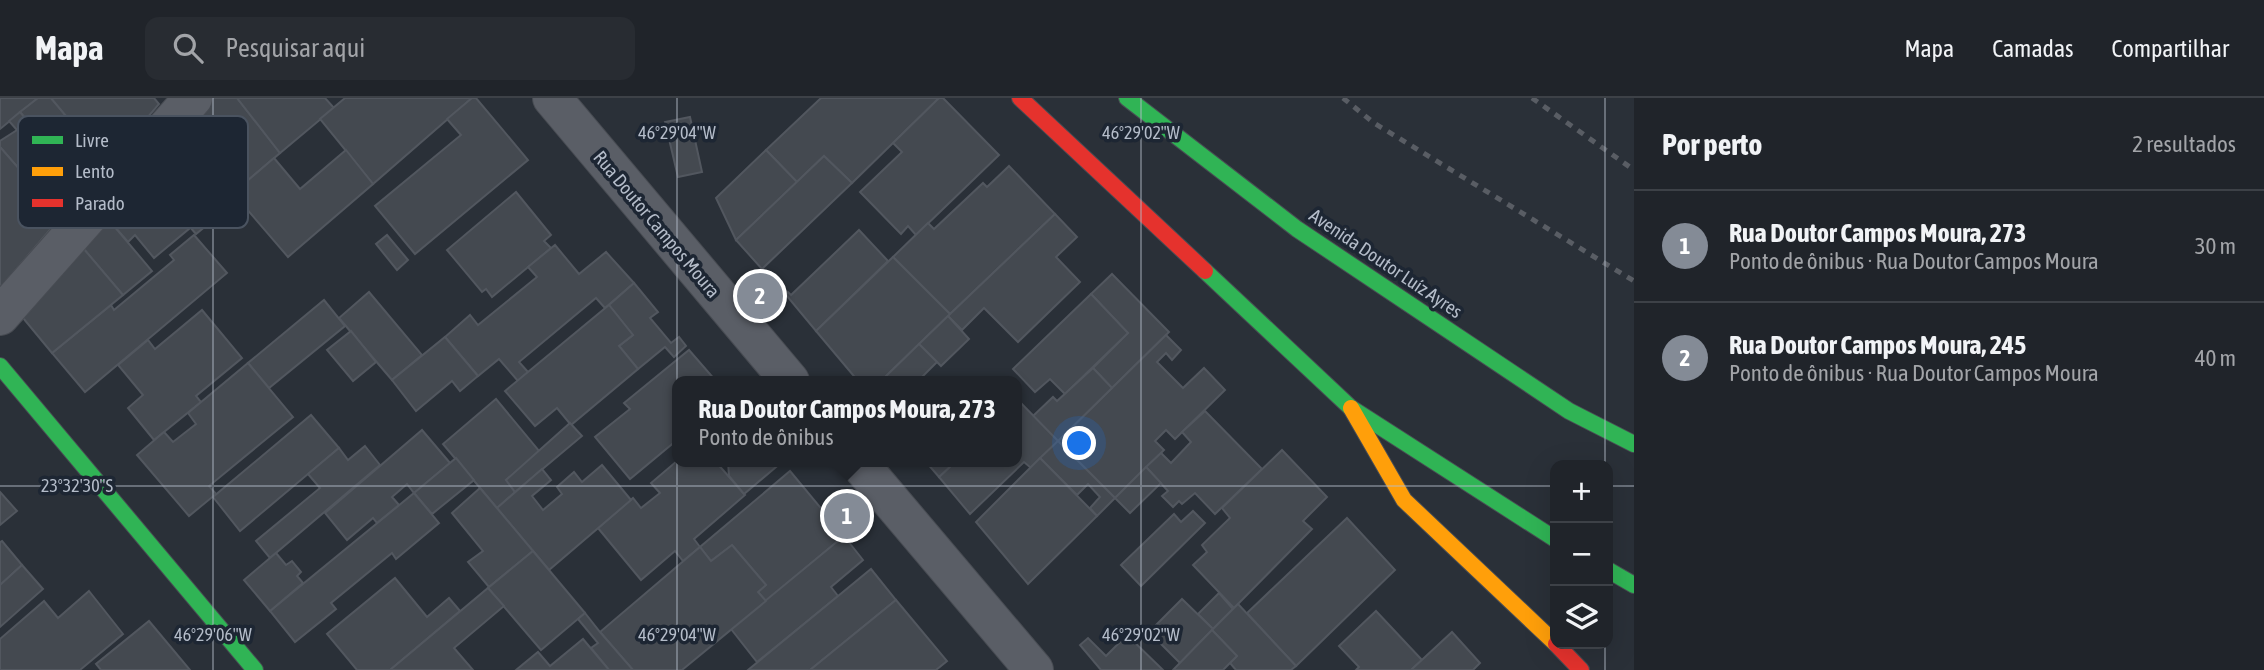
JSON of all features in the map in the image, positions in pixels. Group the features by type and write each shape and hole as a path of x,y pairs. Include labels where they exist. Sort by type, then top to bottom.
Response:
{"main road":[{"path":"1020,98 1351,408 1550,536"},
{"name":"Avenida Doutor Luíz Ayres","path":"1127,98 1297,229 1569,411 1634,444"},
{"path":"0,366 256,670"},
{"path":"1351,408 1404,500 1550,639"},
{"path":"1613,573 1634,585"},
{"path":"1560,649 1581,670"}],"street":[{"path":"177,116 193,98"},
{"name":"Rua Doutor Campos Moura","path":"552,98 786,376"},
{"path":"0,316 78,228"},
{"path":"862,467 1034,670"}],"building":[{"path":"0,98 38,98 0,129"},
{"path":"38,98 51,98 66,116 23,116 20,112"},
{"path":"51,98 154,98 159,104 149,116 66,116"},
{"path":"212,98 237,98 280,153 248,180 248,116 197,116"},
{"path":"237,98 325,98 334,108 280,153"},
{"path":"345,98 472,98 373,184 320,119"},
{"path":"472,98 476,98 528,160 415,254 375,206 461,135 447,119"},
{"path":"821,98 939,98 852,183 824,156 797,182 766,150"},
{"path":"939,98 943,98 999,155 916,235 908,226 901,234 860,192 902,152 893,143"},
{"path":"20,112 23,116 18,116 18,168 0,147 0,141 17,130 9,121"},
{"path":"690,117 702,172 678,177 665,122"},
{"path":"0,147 18,168 18,228 52,228 0,288"},
{"path":"346,150 373,184 288,257 248,210 248,180 274,158 300,189"},
{"path":"766,150 797,182 736,240 716,198"},
{"path":"824,156 852,183 762,269 736,240"},
{"path":"1009,166 1055,214 950,314 893,257 928,223 934,229 983,183 987,187"},
{"path":"516,192 551,235 544,241 551,248 492,297 486,289 482,292 447,250"},
{"path":"1055,214 1077,237 1056,257 1080,282 1018,342 984,308 962,330 948,316"},
{"path":"100,228 116,228 152,271 123,295 83,248"},
{"path":"116,228 190,228 154,258 135,235 128,242"},
{"path":"191,228 203,228 196,234"},
{"path":"859,230 888,261 816,331 786,295 788,292 791,295"},
{"path":"194,235 227,273 85,392 52,353 111,305 114,310 174,260 170,255"},
{"path":"387,235 408,260 397,270 376,244"},
{"path":"555,245 579,274 606,252 634,283 605,308 596,298 519,362 528,372 518,381 499,359 478,376 445,337 470,315 478,325 537,277 528,267"},
{"path":"83,248 123,295 52,353 23,318"},
{"path":"893,257 950,314 886,376 854,376 816,331"},
{"path":"1112,274 1169,332 1112,388 1093,368 1128,333 1091,294"},
{"path":"634,283 658,312 650,318 671,343 679,337 686,346 674,357 665,347 638,369 619,346 633,335 609,305"},
{"path":"369,292 422,355 392,380 339,318"},
{"path":"1091,294 1128,333 1065,394 1050,379 1035,392 1013,369"},
{"path":"324,300 345,326 269,388 248,363"},
{"path":"609,305 633,335 619,346 638,369 571,425 557,408 535,426 505,391"},
{"path":"202,310 242,358 196,396 201,402 154,440 128,408 143,395 118,365 148,340 155,349"},
{"path":"948,316 969,339 941,366 919,344"},
{"path":"351,331 376,362 353,381 327,350"},
{"path":"1166,335 1181,350 1172,360 1166,353 1157,362 1183,388 1204,368 1225,390 1175,439 1166,430 1155,441 1164,450 1115,498 1058,441"},
{"path":"445,337 478,376 460,391 452,381 416,411 392,380"},
{"path":"919,344 937,362 923,376 886,376"},
{"path":"689,350 712,376 672,376 672,444 630,479 595,437 630,409 624,403"},
{"path":"248,363 293,417 209,486 216,494 189,516 137,455 164,432 173,442 196,424 188,413"},
{"path":"1093,368 1112,388 1058,441 1033,416 1053,397 1057,401"},
{"path":"496,399 540,452 506,480 515,492 497,508 443,444"},
{"path":"1022,404 1058,441 1031,468 1024,462 1022,464"},
{"path":"1205,411 1262,469 1215,514 1195,493 1182,504 1179,501 1173,507 1162,496 1168,491 1146,467 1161,453 1171,463 1191,442 1182,432"},
{"path":"311,415 339,448 240,531 213,497"},
{"path":"570,423 582,436 515,492 506,480"},
{"path":"422,430 450,463 414,493 407,484 392,497 399,505 377,523 373,518 347,540 325,513"},
{"path":"1058,441 1115,498 1097,516 1090,508 1100,497 1088,484 1077,495 1040,458"},
{"path":"365,446 380,465 270,558 256,541 320,488 308,474 339,448 348,460"},
{"path":"1282,450 1327,497 1303,521 1312,529 1234,608 1193,565 1207,552 1202,545 1230,518 1222,508"},
{"path":"456,458 474,480 432,514 414,493"},
{"path":"1040,458 1097,516 1028,584 976,522"},
{"path":"602,465 631,500 549,570 497,508 542,469 551,480 532,496 543,510 562,494 557,487 574,472 582,482"},
{"path":"672,465 720,467 745,495 694,539 700,547 683,561 675,551 641,580 598,528 633,498 641,508 660,493 651,483"},
{"path":"728,467 776,467 744,494 729,476"},
{"path":"930,467 950,467 939,477"},
{"path":"950,467 1019,467 970,514 939,477"},
{"path":"1146,467 1161,483 1130,513 1115,498"},
{"path":"790,471 844,536 766,601 758,592 766,585 732,545 711,561 700,547"},
{"path":"480,488 533,551 489,587 468,562 483,551 452,513"},
{"path":"0,492 17,511 0,525"},
{"path":"414,493 439,523 396,559 392,553 331,603 336,609 295,642 270,611"},
{"path":"1193,511 1205,523 1141,586 1121,565 1174,514 1181,522"},
{"path":"1347,518 1395,570 1296,666 1247,613"},
{"path":"844,536 863,560 831,587 838,596 757,662 731,629"},
{"path":"2,541 22,565 0,585 0,542"},
{"path":"732,545 766,585 758,592 766,601 682,670 633,670 600,632 700,547 711,561"},
{"path":"533,551 585,613 541,650 488,588"},
{"path":"276,553 286,565 292,561 301,572 297,576 303,583 270,611 244,580"},
{"path":"22,565 43,589 0,627 0,585"},
{"path":"871,569 896,600 810,670 748,670"},
{"path":"395,578 427,617 449,598 460,611 390,670 357,670 327,634"},
{"path":"488,588 504,606 454,648 473,670 390,670"},
{"path":"89,591 123,634 80,670 0,670 0,639 44,601 58,618"},
{"path":"1219,593 1233,609 1213,629 1198,614"},
{"path":"1182,599 1213,629 1180,663 1149,632"},
{"path":"896,600 947,661 936,670 810,670"},
{"path":"1238,604 1296,666 1291,670 1236,670 1230,663 1237,656 1212,630"},
{"path":"1376,611 1422,660 1411,670 1356,670 1359,667 1339,646"},
{"path":"585,613 633,670 609,670 591,648 598,643 578,619"},
{"path":"149,621 190,670 101,670 96,664"},
{"path":"1212,630 1237,656 1223,670 1173,670"},
{"path":"1452,632 1480,663 1473,670 1411,670"},
{"path":"1127,635 1163,670 1101,670 1080,645 1088,638 1106,656"},
{"path":"583,639 609,670 516,670 538,652 550,666"}],"railway":[{"path":"1343,98 1374,123 1634,281"},
{"path":"1532,98 1634,170"}],"traffic: fast":[{"path":"1127,98 1297,229 1569,411 1634,444"},
{"path":"1205,271 1351,408 1550,536"},
{"path":"0,366 255,670"},
{"path":"1613,573 1634,585"}],"traffic: slow":[{"path":"1351,408 1404,500 1550,638"}],"traffic: jam":[{"path":"1020,98 1205,271"},
{"path":"1561,649 1581,670"}],"place":[{"name":"Rua Doutor Campos Moura, 245","path":"760,296"},
{"name":"Rua Doutor Campos Moura, 273","path":"847,516"}]}
